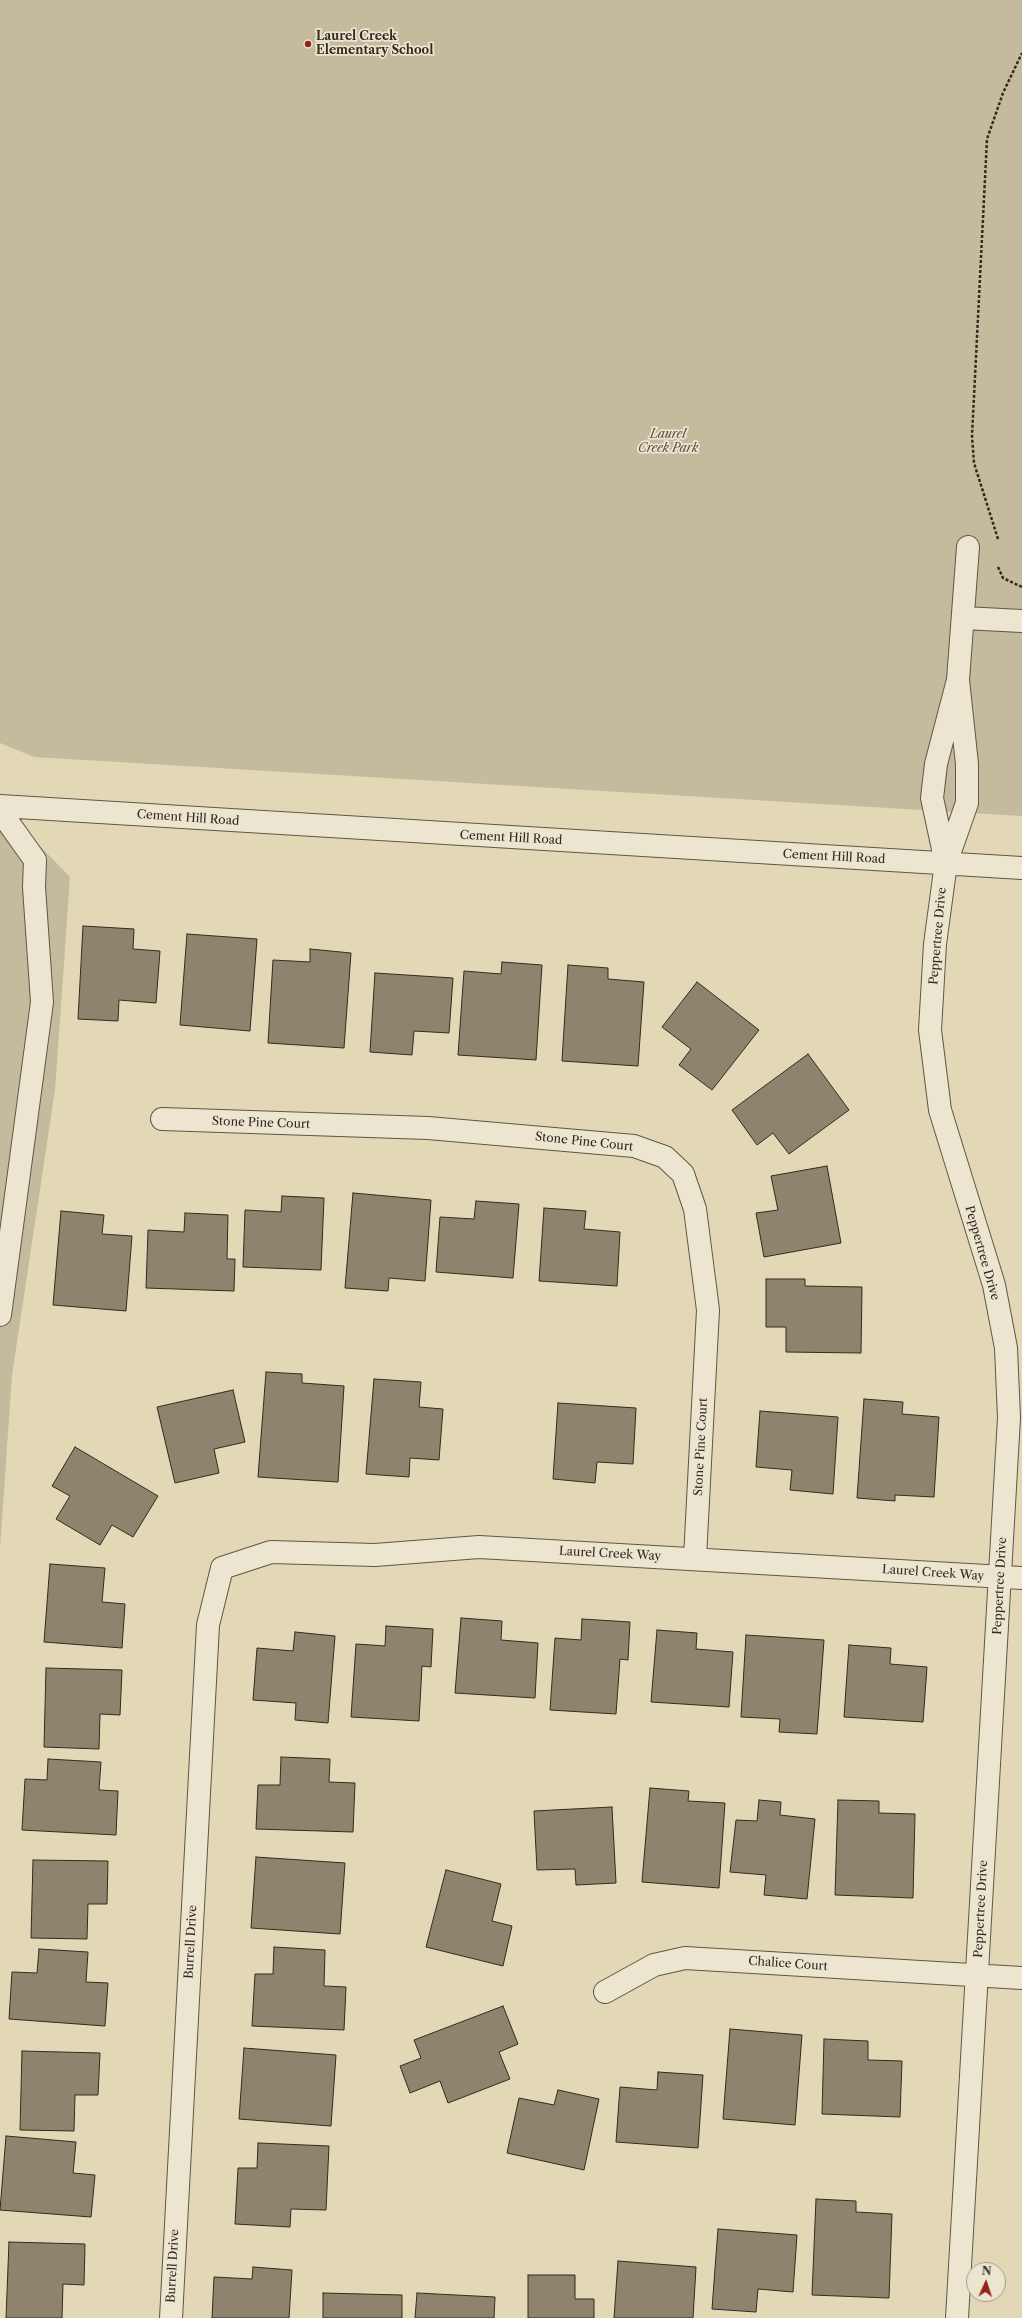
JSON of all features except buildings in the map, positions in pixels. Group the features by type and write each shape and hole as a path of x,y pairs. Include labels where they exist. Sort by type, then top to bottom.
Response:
{"street":[{"path":"946,863 932,798 936,764 958,680 964,618 968,547"},
{"path":"964,618 1022,621"},
{"path":"946,863 967,803 967,764 958,680"},
{"name":"Cement Hill Road","path":"0,806 1022,868"},
{"path":"0,811 35,860 34,887 42,1002 0,1315"},
{"name":"Peppertree Drive","path":"946,863 936,939 930,1030 940,1110 994,1285 1006,1348 1009,1418 978,1976 957,2318"},
{"name":"Stone Pine Court","path":"162,1119 428,1128 634,1146 665,1157 683,1174 695,1209 708,1310 695,1558"},
{"name":"Laurel Creek Way","path":"222,1568 271,1552 375,1555 479,1547 695,1558 1022,1578"},
{"name":"Burrell Drive","path":"171,2318 208,1625 222,1568"},
{"name":"Chalice Court","path":"605,1992 654,1965 685,1958 1022,1978"}],"path":[{"path":"998,544 998,538 974,463 972,436 987,139 1003,93 1022,53"},
{"path":"996,564 1003,578 1022,587"}],"green space":[{"name":"Laurel Creek Park","path":"0,0 1022,0 1022,816 34,757 0,743"},
{"path":"0,805 70,877 55,1090 12,1375 0,1549"}],"place":[{"name":"Laurel Creek Elementary School","path":"308,44"}]}
